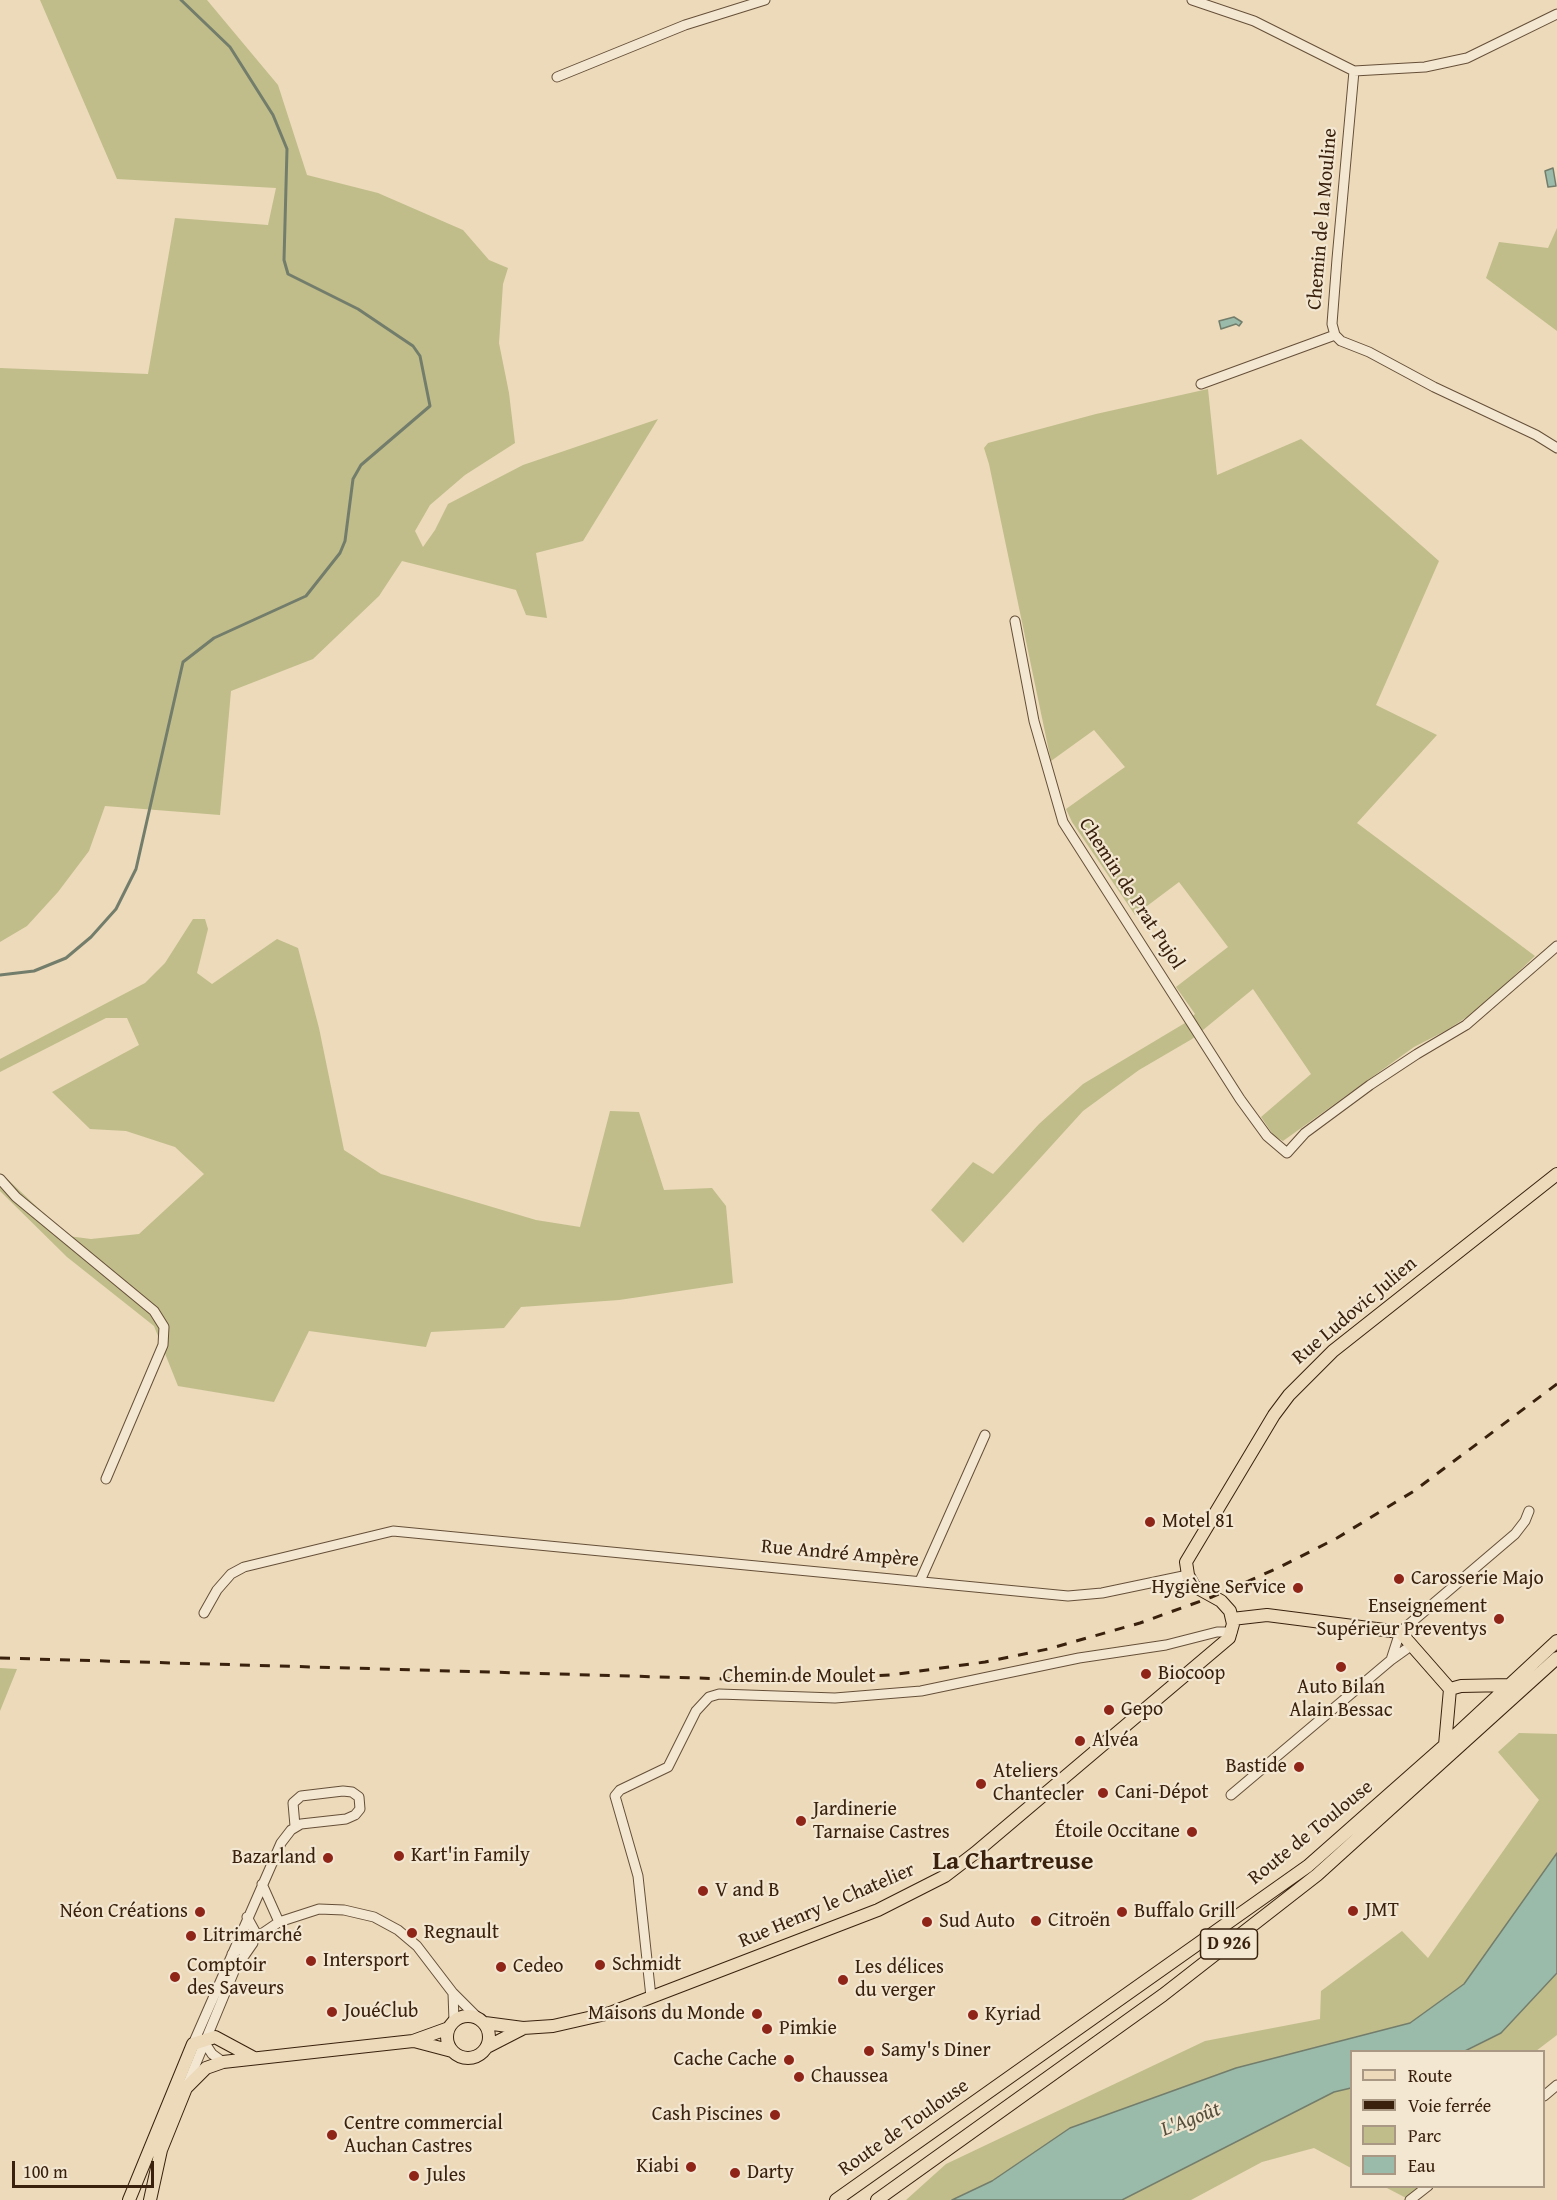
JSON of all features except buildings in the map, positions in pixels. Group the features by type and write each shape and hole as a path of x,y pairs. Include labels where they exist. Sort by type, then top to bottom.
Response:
{"main road":[{"name":"Rue Ludovic Julien","path":"1188,1575 1186,1562 1190,1552 1274,1415 1304,1378 1333,1351 1557,1174"},
{"path":"1188,1575 1197,1589 1224,1604 1232,1626 1267,1614 1400,1632 1450,1689"},
{"name":"Rue Henry le Chatelier","path":"481,2020 523,2028 583,2020 651,1997 878,1910 945,1876 1222,1647 1232,1626"},
{"name":"Route de Toulouse","path":"836,2200 1308,1866 1445,1745 1557,1641"},
{"name":"Route de Toulouse","path":"877,2200 1163,1995 1317,1875 1557,1659"},
{"path":"1450,1689 1461,1686 1509,1685"},
{"path":"1445,1745 1445,1716 1450,1689"},
{"path":"150,2200 161,2150 186,2088 202,2071 223,2062 412,2041 465,2016 481,2020 490,2036 487,2047 481,2055 470,2059 463,2058 452,2051 412,2041"},
{"path":"452,2024 447,2040 452,2051"},
{"name":"Rue Henry le Chatelier","path":"487,2047 523,2028"},
{"path":"129,2200 201,2038 221,2039 233,2049 255,2058"}],"street":[{"path":"557,77 715,14 765,0"},
{"path":"1192,0 1204,1 1254,21 1354,71 1425,67 1467,58 1557,14"},
{"name":"Chemin de la Mouline","path":"1354,71 1334,291 1332,324 1335,335 1341,341 1369,352 1434,387 1536,435 1557,448"},
{"path":"1201,384 1335,335"},
{"name":"Chemin de Prat Pujol","path":"1015,621 1041,749 1063,822 1240,1099 1268,1136 1287,1153 1305,1133 1380,1078 1466,1025 1557,946"},
{"path":"0,1179 16,1197 154,1311 164,1327 163,1345 106,1479"},
{"path":"920,1581 985,1435"},
{"path":"1390,1660 1400,1632 1515,1534 1529,1511"},
{"name":"Rue André Ampère","path":"204,1613 217,1590 231,1574 244,1567 393,1531 581,1548 659,1559 799,1569 1076,1595 1102,1593 1188,1575"},
{"name":"Chemin de Moulet","path":"651,1997 638,1876 615,1796 625,1787 668,1767 696,1711 709,1697 719,1694 835,1698 921,1691 1079,1658 1166,1645 1232,1626"},
{"path":"1232,1795 1390,1660 1412,1646"},
{"path":"186,2088 201,2038 231,1955 275,1851 295,1826 351,1817 360,1809 359,1797 352,1792 344,1791 301,1796 293,1803 295,1826"},
{"path":"262,1884 279,1922"},
{"path":"231,1955 279,1922 320,1909 345,1910 374,1917 398,1930 417,1946 453,1993 481,2020"},
{"path":"247,1917 258,1937"},
{"path":"201,2038 214,2020 235,1969 258,1937"},
{"path":"452,2024 453,1993"},
{"path":"214,2020 221,2039"},
{"path":"201,2038 212,2054 223,2062"},
{"path":"1545,2095 1557,2085"},
{"path":"1410,2200 1427,2188"}],"green space":[{"path":"40,0 207,0 278,85 307,175 378,193 463,230 489,260 508,268 503,284 499,343 509,393 515,443 465,475 430,505 415,531 423,547 435,530 448,504 523,465 658,419 583,541 536,553 547,618 526,615 516,590 402,561 379,596 313,659 231,691 220,815 105,806 89,851 58,892 27,926 0,942 0,368 148,374 175,218 268,225 276,188 117,179"},
{"path":"1557,228 1557,331 1486,278 1499,242 1548,248"},
{"path":"1208,389 1217,475 1301,439 1439,561 1376,705 1437,735 1357,823 1535,956 1479,1009 1447,1030 1414,1047 1283,1141 1274,1136 1261,1117 1311,1074 1253,989 1192,1039 1139,1070 1083,1111 963,1243 931,1210 973,1162 993,1174 1039,1124 1083,1084 1185,1023 1195,1014 1176,987 1228,947 1179,882 1135,915 1072,822 1066,809 1125,767 1094,730 1051,761 984,448 988,443 1096,414"},
{"path":"193,919 205,919 208,929 197,973 212,984 277,939 298,948 319,1028 344,1150 381,1174 536,1220 580,1227 610,1111 639,1112 664,1190 712,1188 726,1206 733,1283 619,1300 521,1307 504,1328 431,1332 426,1347 309,1331 274,1402 178,1386 154,1326 67,1257 0,1191 0,1179 3,1175 68,1236 91,1239 139,1234 204,1174 175,1147 126,1131 90,1129 52,1092 139,1045 127,1018 106,1018 0,1072 0,1059 145,983 165,963"},
{"path":"0,1668 17,1669 0,1711"},
{"path":"1519,1733 1557,1734 1557,1853 1464,1984 1410,2023 1236,2068 1070,2128 992,2181 952,2200 906,2200 946,2164 1205,2041 1320,2019 1321,1991 1402,1931 1428,1958 1539,1800 1498,1752"},
{"path":"1557,1973 1557,2035 1537,2050 1469,2050 1501,2033"},
{"path":"1350,2088 1350,2167 1314,2148 1262,2162 1191,2200 1122,2200 1334,2092"},
{"path":"1387,2188 1429,2188 1410,2200"}],"water":[{"path":"1553,168 1556,186 1548,187 1545,171"},
{"path":"1234,317 1242,322 1239,326 1236,324 1221,329 1219,321"},
{"name":"L'Agoût","path":"1557,1853 1557,1973 1501,2033 1467,2050 1350,2050 1350,2088 1334,2092 1122,2200 952,2200 992,2181 1070,2128 1236,2068 1410,2023 1464,1984"}],"waterway":[{"path":"0,975 34,971 66,958 91,937 116,909 136,869 183,662 214,638 306,596 340,553 345,541 353,479 361,465 430,406 420,356 413,346 358,309 288,274 284,260 287,149 273,115 230,47 181,0"}],"railway":[{"path":"0,1658 766,1680 891,1675 985,1662 1048,1649 1140,1623 1212,1597 1278,1568 1337,1538 1414,1491 1557,1384"}],"place":[{"name":"Motel 81","path":"1150,1522"},
{"name":"Carosserie Majo","path":"1399,1579"},
{"name":"Hygiène Service","path":"1298,1588"},
{"name":"Enseignement Supérieur Preventys","path":"1499,1619"},
{"name":"Auto Bilan Alain Bessac","path":"1341,1667"},
{"name":"Biocoop","path":"1146,1674"},
{"name":"Gepo","path":"1109,1710"},
{"name":"Alvéa","path":"1080,1741"},
{"name":"Bastide","path":"1299,1767"},
{"name":"Ateliers Chantecler","path":"981,1784"},
{"name":"Cani-Dépot","path":"1103,1793"},
{"name":"Jardinerie Tarnaise Castres","path":"801,1821"},
{"name":"Étoile Occitane","path":"1192,1832"},
{"name":"Kart'in Family","path":"399,1856"},
{"name":"Bazarland","path":"328,1858"},
{"name":"V and B","path":"703,1891"},
{"name":"JMT","path":"1353,1911"},
{"name":"Néon Créations","path":"200,1912"},
{"name":"Buffalo Grill","path":"1122,1912"},
{"name":"Citroën","path":"1036,1921"},
{"name":"Sud Auto","path":"927,1922"},
{"name":"Regnault","path":"412,1933"},
{"name":"Litrimarché","path":"191,1936"},
{"name":"Intersport","path":"311,1961"},
{"name":"Schmidt","path":"600,1965"},
{"name":"Cedeo","path":"501,1967"},
{"name":"Comptoir des Saveurs","path":"175,1977"},
{"name":"Les délices du verger","path":"843,1980"},
{"name":"JouéClub","path":"332,2012"},
{"name":"Maisons du Monde","path":"757,2014"},
{"name":"Kyriad","path":"973,2015"},
{"name":"Pimkie","path":"767,2029"},
{"name":"Samy's Diner","path":"869,2051"},
{"name":"Cache Cache","path":"789,2060"},
{"name":"Chaussea","path":"799,2077"},
{"name":"Cash Piscines","path":"775,2115"},
{"name":"Centre commercial Auchan Castres","path":"332,2135"},
{"name":"Kiabi","path":"691,2167"},
{"name":"Darty","path":"735,2173"},
{"name":"Jules","path":"414,2176"}],"district":[{"name":"La Chartreuse","path":"1013,1862"}]}
